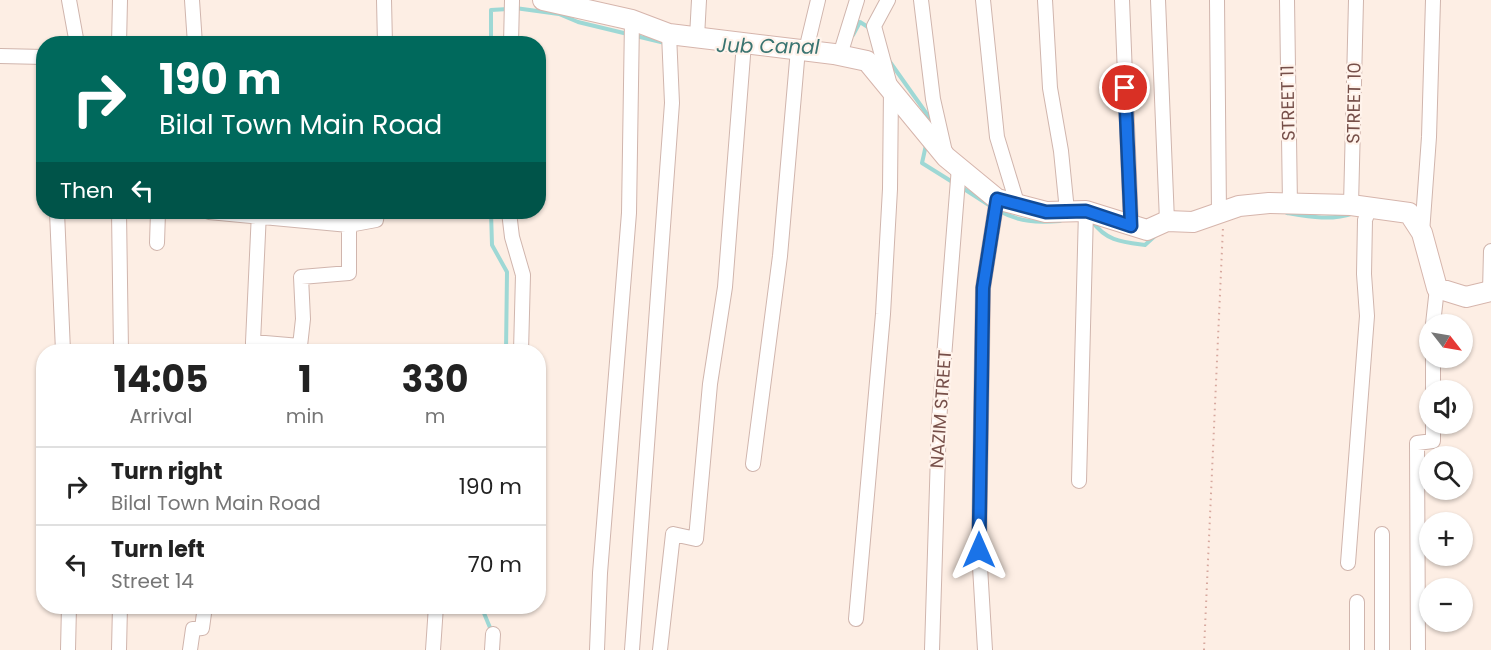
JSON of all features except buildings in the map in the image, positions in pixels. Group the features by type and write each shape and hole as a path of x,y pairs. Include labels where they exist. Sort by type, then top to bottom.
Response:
{"street":[{"path":"69,0 76,36"},
{"path":"119,36 120,0"},
{"path":"192,0 194,36"},
{"path":"384,0 385,36"},
{"path":"511,36 512,0"},
{"path":"543,0 592,5 669,34 840,55 867,61 953,162 997,199 1046,212 1077,211 1147,230 1167,221 1193,222 1239,206 1269,203 1361,206 1409,213 1422,233 1437,288 1434,314"},
{"path":"697,37 699,0"},
{"path":"753,464 780,256 802,50 818,0"},
{"path":"840,55 857,0"},
{"path":"856,619 884,314 890,189 891,89 874,26 888,0"},
{"name":"NAZIM STREET","path":"921,0 933,99 953,162 939,421 932,650"},
{"path":"983,0 997,137 1017,203"},
{"path":"1045,0 1050,88 1061,151 1077,211 1079,482"},
{"path":"1122,0 1131,226"},
{"path":"1158,0 1167,221"},
{"path":"1217,0 1221,212"},
{"name":"STREET 11","path":"1287,0 1290,205"},
{"name":"STREET 10","path":"1348,563 1367,316 1364,274 1365,220 1361,206 1356,0"},
{"path":"1422,233 1429,137 1433,0"},
{"path":"597,650 600,573 629,213 632,20"},
{"path":"632,650 672,104 669,34"},
{"path":"660,650 673,534 696,539 710,384 724,287 744,43"},
{"path":"0,56 36,57"},
{"path":"985,650 979,550 981,345 983,288 997,199"},
{"path":"57,219 63,344"},
{"path":"119,219 121,344"},
{"path":"157,243 158,219"},
{"path":"254,344 258,219"},
{"path":"299,219 349,225 376,219"},
{"path":"511,219 512,237 523,274 521,344"},
{"path":"300,344 303,319 301,277 349,273 349,225"},
{"path":"1437,288 1466,297 1490,291 1491,251"},
{"path":"1418,650 1417,443 1433,441 1433,434"},
{"path":"1382,534 1382,650"},
{"path":"1357,602 1357,650"},
{"path":"68,650 69,614"},
{"path":"119,650 120,614"},
{"path":"190,650 193,629 202,628 204,614"},
{"path":"433,650 435,614"},
{"path":"492,650 493,634"}],"path":[{"path":"1204,650 1221,212"}],"waterway":[{"name":"Jub Canal","path":"515,8 559,14 578,22 665,43"},
{"name":"Jub Canal","path":"491,36 491,10 508,9"},
{"name":"Jub Canal","path":"853,35 860,22 871,29"},
{"name":"Jub Canal","path":"890,62 929,117 928,123"},
{"name":"Jub Canal","path":"926,145 922,163 954,183"},
{"name":"Jub Canal","path":"961,187 992,207"},
{"name":"Jub Canal","path":"999,211 1029,221 1060,221"},
{"name":"Jub Canal","path":"1287,213 1329,218 1354,213"},
{"name":"Jub Canal","path":"491,219 492,245 507,272 506,344"},
{"name":"Jub Canal","path":"1092,221 1103,233 1122,241 1145,245 1156,235"},
{"name":"Jub Canal","path":"484,614 491,630"}],"route":[{"path":"979,550 979,413 983,288 997,199 1046,212 1086,211 1131,226 1125,88"}]}
